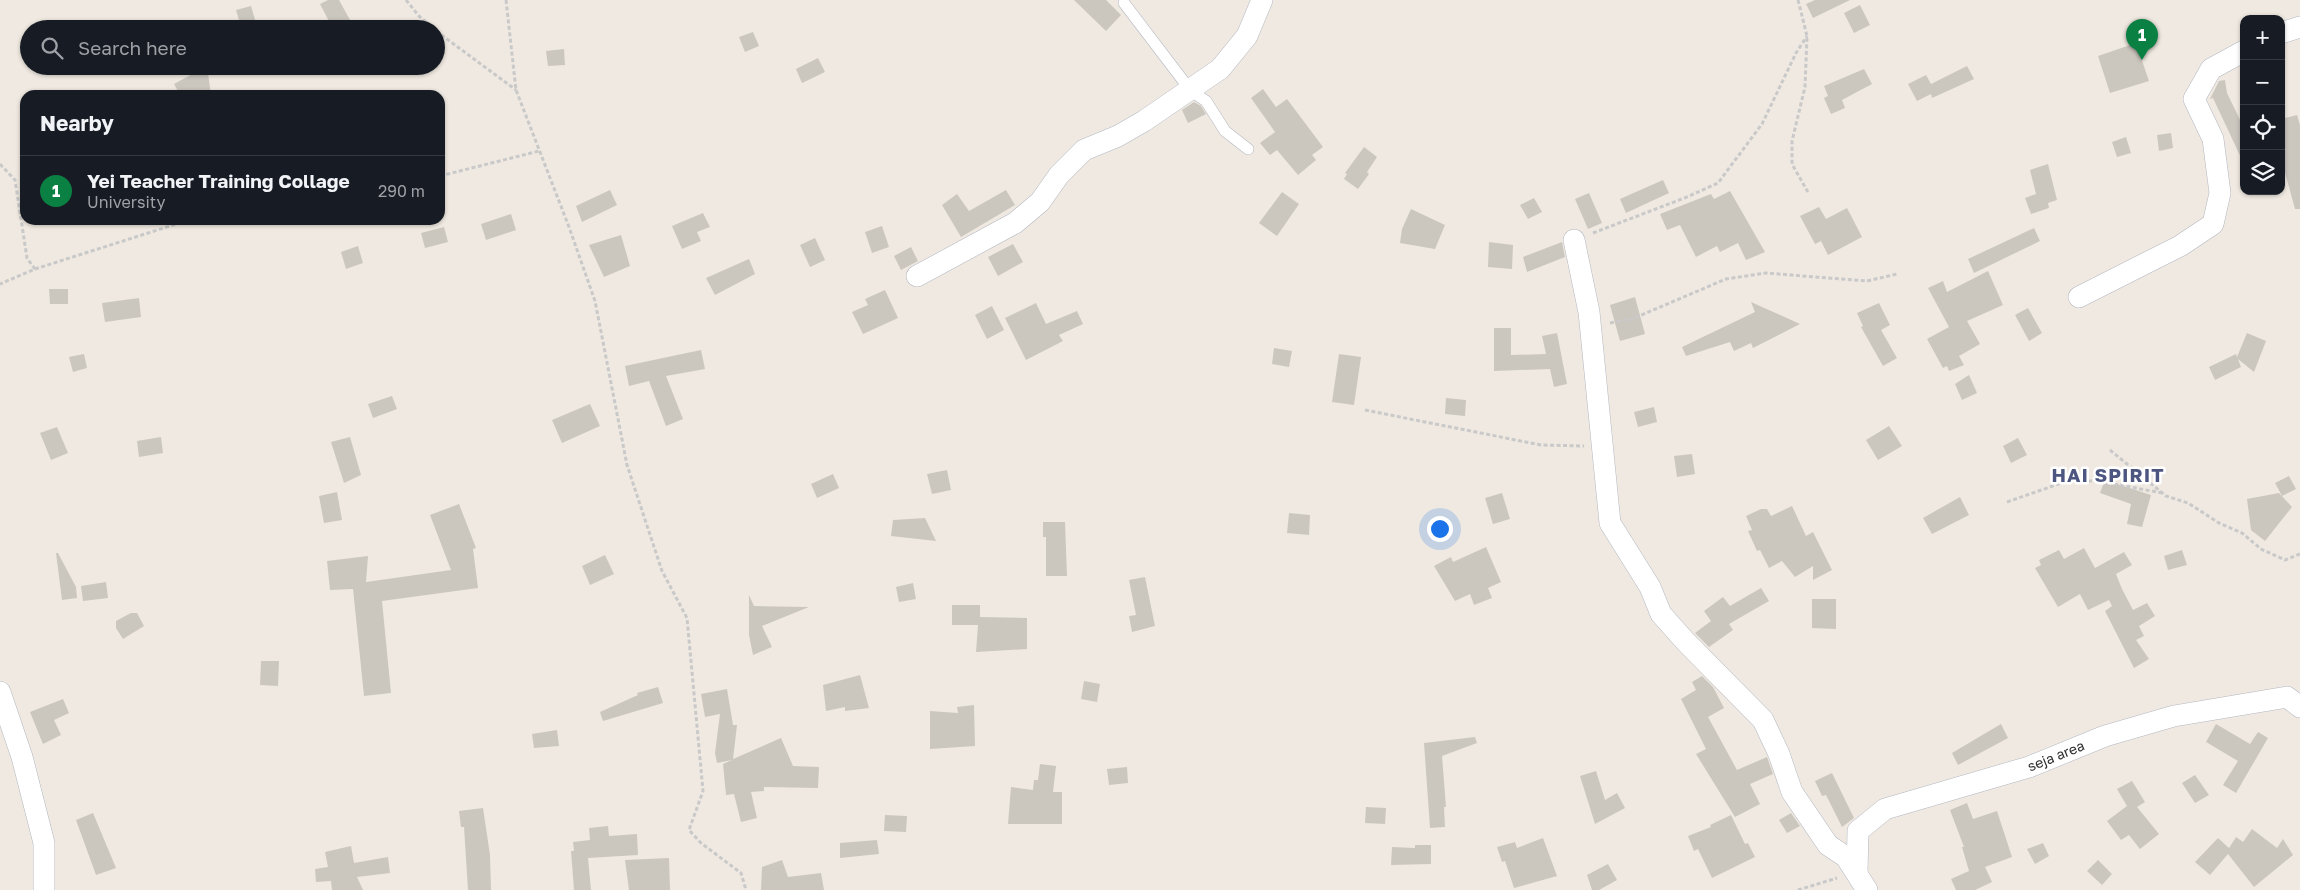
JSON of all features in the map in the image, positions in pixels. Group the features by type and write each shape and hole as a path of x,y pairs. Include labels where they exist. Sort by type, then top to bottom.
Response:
{"street":[{"path":"917,276 1015,223 1040,202 1058,175 1084,150 1118,136 1192,91 1220,69 1247,36 1262,0"},
{"path":"2285,32 2300,27"},
{"path":"2079,297 2180,246 2213,224 2220,193 2213,139 2194,99 2211,69 2240,53"},
{"path":"1574,240 1590,327 1610,523 1650,587 1662,614 1686,642 1763,720 1779,754 1792,792 1828,845 1846,856 1862,881"},
{"path":"0,692 22,757 44,843 44,890"},
{"name":"seja area","path":"1862,881 1858,830 1885,810 2029,768 2105,736 2174,716 2287,697 2300,707"}],"lane":[{"path":"1124,3 1192,91 1206,101 1225,131 1248,149"}],"path":[{"path":"406,0 424,20"},
{"path":"506,0 516,90 569,227 595,301 630,474 662,571 687,618 703,791 689,830 701,843 741,873 746,890"},
{"path":"1798,0 1806,36 1805,87 1792,140 1792,164 1809,194"},
{"path":"1574,240 1687,197 1718,183 1762,124 1806,36"},
{"path":"445,37 516,90"},
{"path":"445,175 540,151"},
{"path":"0,164 15,180 20,212"},
{"path":"22,225 27,258 35,269"},
{"path":"0,284 35,269 173,225"},
{"path":"1590,327 1632,320 1726,279 1766,274 1867,281 1897,274"},
{"path":"1365,410 1541,445 1601,446"},
{"path":"2110,450 2163,494"},
{"path":"2007,502 2067,482 2099,481 2163,494 2188,503 2219,523 2242,533 2261,550 2285,560 2300,554"},
{"path":"1798,890 1862,881"}],"building":[{"path":"328,0 339,0 350,20 328,20 320,4"},
{"path":"1074,0 1106,0 1121,15 1106,31"},
{"path":"1815,0 1850,0 1813,18 1806,4"},
{"path":"1860,5 1870,25 1854,33 1844,13"},
{"path":"251,6 255,20 239,20 236,10"},
{"path":"753,32 759,46 745,52 739,37"},
{"path":"2136,43 2149,81 2110,93 2098,56"},
{"path":"564,49 565,65 548,66 546,51"},
{"path":"818,58 825,72 802,83 796,69"},
{"path":"1967,66 1974,79 1932,98 1931,94 1917,101 1908,84 1926,75 1931,84"},
{"path":"1864,69 1872,84 1842,100 1845,108 1831,114 1824,98 1828,96 1824,86"},
{"path":"190,75 208,75 210,90 177,90 174,84"},
{"path":"2225,80 2227,93 2240,120 2240,155 2213,98 2210,99 2219,81"},
{"path":"1263,89 1276,107 1287,99 1323,147 1312,155 1316,160 1298,175 1277,150 1270,155 1260,143 1275,132 1251,98"},
{"path":"1194,102 1201,106 1206,114 1188,123 1182,110"},
{"path":"2297,115 2300,125 2300,209 2295,209 2285,173 2285,118"},
{"path":"2171,133 2173,148 2159,151 2157,135"},
{"path":"2126,137 2131,153 2117,157 2112,142"},
{"path":"1364,147 1377,157 1367,172 1369,174 1358,189 1344,179 1347,174 1345,173"},
{"path":"2048,164 2057,200 2048,203 2049,208 2031,214 2025,198 2036,194 2030,170"},
{"path":"1663,180 1669,193 1626,213 1620,199"},
{"path":"610,190 617,205 582,222 576,206"},
{"path":"1006,190 1015,205 961,237 942,205 957,194 969,211"},
{"path":"1730,191 1765,252 1746,260 1738,243 1720,252 1717,246 1696,257 1680,225 1667,230 1660,214 1711,194 1714,199"},
{"path":"1282,192 1299,204 1277,236 1259,223"},
{"path":"1589,193 1602,223 1588,229 1575,199"},
{"path":"1534,198 1542,212 1528,219 1520,205"},
{"path":"1819,207 1826,219 1847,208 1862,237 1828,255 1821,241 1815,244 1800,216"},
{"path":"1411,209 1445,225 1435,249 1400,243 1402,229"},
{"path":"703,213 710,227 697,232 701,241 682,249 672,226"},
{"path":"511,214 516,230 486,240 481,224"},
{"path":"882,226 889,247 872,253 865,232"},
{"path":"444,227 448,242 425,248 421,233"},
{"path":"2034,228 2040,241 1974,273 1968,259"},
{"path":"621,235 630,266 604,277 589,245"},
{"path":"815,238 825,260 810,267 800,245"},
{"path":"1489,242 1513,245 1512,269 1488,267"},
{"path":"1562,242 1565,257 1527,272 1523,257"},
{"path":"1013,244 1023,262 998,276 988,257"},
{"path":"358,246 363,263 346,269 341,252"},
{"path":"911,247 918,261 901,270 894,256"},
{"path":"749,259 755,274 715,295 706,278"},
{"path":"1988,271 2003,305 1967,321 1980,344 1959,356 1964,365 1949,371 1947,366 1943,368 1927,339 1949,327 1928,288 1943,281 1947,292"},
{"path":"49,289 68,289 68,304 50,304"},
{"path":"885,290 898,318 863,334 852,312 868,305 865,299"},
{"path":"1635,297 1645,334 1620,341 1610,305"},
{"path":"139,298 141,317 105,322 102,303"},
{"path":"1751,302 1800,324 1753,348 1751,343 1734,351 1730,342 1686,356 1682,347 1755,312"},
{"path":"1036,303 1046,324 1077,311 1083,324 1059,335 1063,341 1026,360 1005,318"},
{"path":"1879,303 1890,325 1881,330 1897,358 1883,366 1861,327 1863,326 1857,313"},
{"path":"992,306 1004,330 987,339 975,315"},
{"path":"2028,308 2042,333 2029,341 2015,315"},
{"path":"1494,328 1511,328 1511,355 1546,354 1542,336 1557,333 1567,384 1554,387 1550,369 1494,371"},
{"path":"2247,333 2266,341 2254,372 2238,359 2241,367 2215,380 2209,367 2236,354 2237,357"},
{"path":"1274,348 1292,351 1289,367 1272,364"},
{"path":"701,350 705,369 666,376 683,419 666,426 649,381 629,386 625,366"},
{"path":"84,354 87,368 73,372 69,357"},
{"path":"1339,354 1361,357 1354,405 1332,402"},
{"path":"1969,375 1977,393 1962,400 1955,384"},
{"path":"392,396 397,409 373,418 368,404"},
{"path":"1446,398 1466,400 1465,416 1445,414"},
{"path":"590,404 600,426 562,443 552,420"},
{"path":"1654,407 1657,422 1638,427 1634,412"},
{"path":"1889,426 1902,446 1878,460 1866,440"},
{"path":"57,427 68,453 51,460 40,433"},
{"path":"161,437 163,453 139,457 137,441"},
{"path":"350,437 361,475 344,483 331,442"},
{"path":"2018,438 2027,455 2011,463 2003,446"},
{"path":"1692,454 1695,474 1677,477 1674,456"},
{"path":"947,470 951,490 932,494 927,474"},
{"path":"833,474 839,488 817,498 811,484"},
{"path":"2289,476 2296,489 2282,496 2275,483"},
{"path":"2105,480 2151,495 2142,527 2127,524 2131,504 2100,493"},
{"path":"337,492 342,520 324,523 319,496"},
{"path":"1502,493 1510,519 1493,524 1485,498"},
{"path":"2279,493 2292,507 2265,541 2251,530 2247,499"},
{"path":"1960,497 1969,515 1932,534 1923,518"},
{"path":"459,504 476,548 473,549 478,588 382,601 391,693 364,696 353,589 330,590 327,561 368,556 366,582 451,570 430,515"},
{"path":"1792,506 1806,536 1813,532 1832,570 1813,580 1813,566 1795,577 1782,561 1769,568 1760,550 1757,551 1748,531 1752,530 1746,516 1761,509 1767,509 1771,516"},
{"path":"1289,513 1310,515 1309,535 1287,533"},
{"path":"925,518 936,541 891,536 893,520"},
{"path":"1043,522 1065,522 1067,576 1046,576 1046,537 1043,537"},
{"path":"1486,547 1501,582 1488,588 1492,598 1474,605 1470,594 1455,601 1434,566 1451,557 1453,562"},
{"path":"2084,548 2095,568 2124,552 2132,565 2116,574 2122,589 2133,610 2147,603 2155,616 2139,626 2144,636 2136,640 2149,659 2134,668 2105,611 2112,606 2109,600 2088,610 2080,594 2058,607 2035,568 2041,565 2039,560 2059,550 2064,559"},
{"path":"2182,550 2187,565 2168,570 2164,556"},
{"path":"56,553 58,553 76,587 77,598 62,600"},
{"path":"605,555 614,574 590,585 582,566"},
{"path":"1145,577 1155,626 1132,632 1129,616 1136,615 1129,580"},
{"path":"106,582 108,598 83,601 81,586"},
{"path":"913,583 916,599 899,602 896,587"},
{"path":"1761,588 1769,601 1729,624 1733,630 1709,647 1695,633 1711,621 1704,611 1723,597 1730,606"},
{"path":"749,595 754,606 809,607 762,626 772,647 753,655 749,635"},
{"path":"1812,599 1836,599 1836,629 1812,628"},
{"path":"952,605 980,605 980,617 1027,618 1027,649 976,652 978,625 952,625"},
{"path":"131,613 137,613 144,626 123,639 116,628 116,621"},
{"path":"261,661 279,661 278,686 260,685"},
{"path":"860,675 869,708 845,711 845,707 826,711 823,685"},
{"path":"1702,676 1713,687 1724,708 1708,717 1737,770 1767,757 1773,774 1750,784 1760,804 1735,817 1696,754 1706,749 1681,699 1696,690 1692,682"},
{"path":"1084,681 1100,684 1097,702 1081,699"},
{"path":"658,687 663,703 603,721 600,712 638,695 637,693"},
{"path":"727,689 733,725 737,725 733,759 781,738 793,766 819,767 818,788 764,787 764,791 751,792 757,818 741,822 734,794 726,795 723,764 732,760 717,763 715,753 720,714 705,717 701,694"},
{"path":"63,699 69,713 54,720 61,735 43,744 30,712"},
{"path":"974,705 975,746 930,749 930,711 958,713 957,707"},
{"path":"2001,724 2008,738 1958,765 1952,753"},
{"path":"2216,724 2250,744 2258,732 2268,738 2236,793 2223,785 2238,761 2206,742"},
{"path":"557,730 559,746 534,748 532,734"},
{"path":"1475,737 1477,743 1442,756 1446,807 1444,807 1445,827 1430,828 1424,743"},
{"path":"1040,764 1056,766 1053,792 1062,792 1062,824 1008,824 1011,787 1033,790 1034,780 1038,780"},
{"path":"1127,767 1128,783 1109,785 1107,769"},
{"path":"1596,771 1605,800 1617,793 1625,808 1595,824 1580,776"},
{"path":"1832,773 1854,818 1842,827 1826,795 1822,796 1815,781"},
{"path":"2195,775 2209,795 2195,803 2182,783"},
{"path":"2132,781 2145,802 2137,807 2159,834 2140,849 2129,835 2121,840 2107,821 2127,806 2117,789"},
{"path":"1967,803 1973,819 1997,811 2012,857 1985,867 1992,882 1975,890 1956,890 1951,879 1969,871 1962,847 1964,847 1950,810"},
{"path":"1366,807 1386,808 1385,824 1365,823"},
{"path":"483,808 490,855 491,890 468,890 464,827 461,827 459,811"},
{"path":"93,813 116,868 96,875 76,820"},
{"path":"1791,813 1800,826 1787,833 1779,820"},
{"path":"885,815 907,816 906,832 884,831"},
{"path":"1731,815 1745,844 1748,843 1755,857 1712,878 1698,849 1694,851 1688,836 1711,827 1710,825"},
{"path":"608,826 609,836 637,834 638,855 588,858 591,890 574,890 571,851 574,851 573,842 590,840 589,828"},
{"path":"2252,829 2277,848 2283,839 2293,855 2254,887 2228,854 2210,875 2195,862 2218,838 2229,848 2236,837 2243,842"},
{"path":"1543,838 1557,876 1514,888 1505,861 1502,862 1497,847 1515,842 1517,848"},
{"path":"877,840 879,854 840,858 840,843"},
{"path":"2043,843 2049,856 2035,864 2027,849"},
{"path":"1415,845 1431,845 1431,864 1391,865 1392,847 1415,848"},
{"path":"351,846 354,863 388,857 390,873 357,877 363,890 332,890 331,881 316,882 315,869 328,867 325,852"},
{"path":"669,858 670,890 629,890 625,860"},
{"path":"782,860 788,877 821,873 824,890 761,890 762,867"},
{"path":"2098,860 2112,874 2102,885 2087,871"},
{"path":"1608,864 1617,880 1599,890 1592,890 1587,875"}],"place":[{"name":"Yei Teacher Training Collage","path":"2142,60"}],"district":[{"name":"HAI SPIRIT","path":"2108,475"}]}
